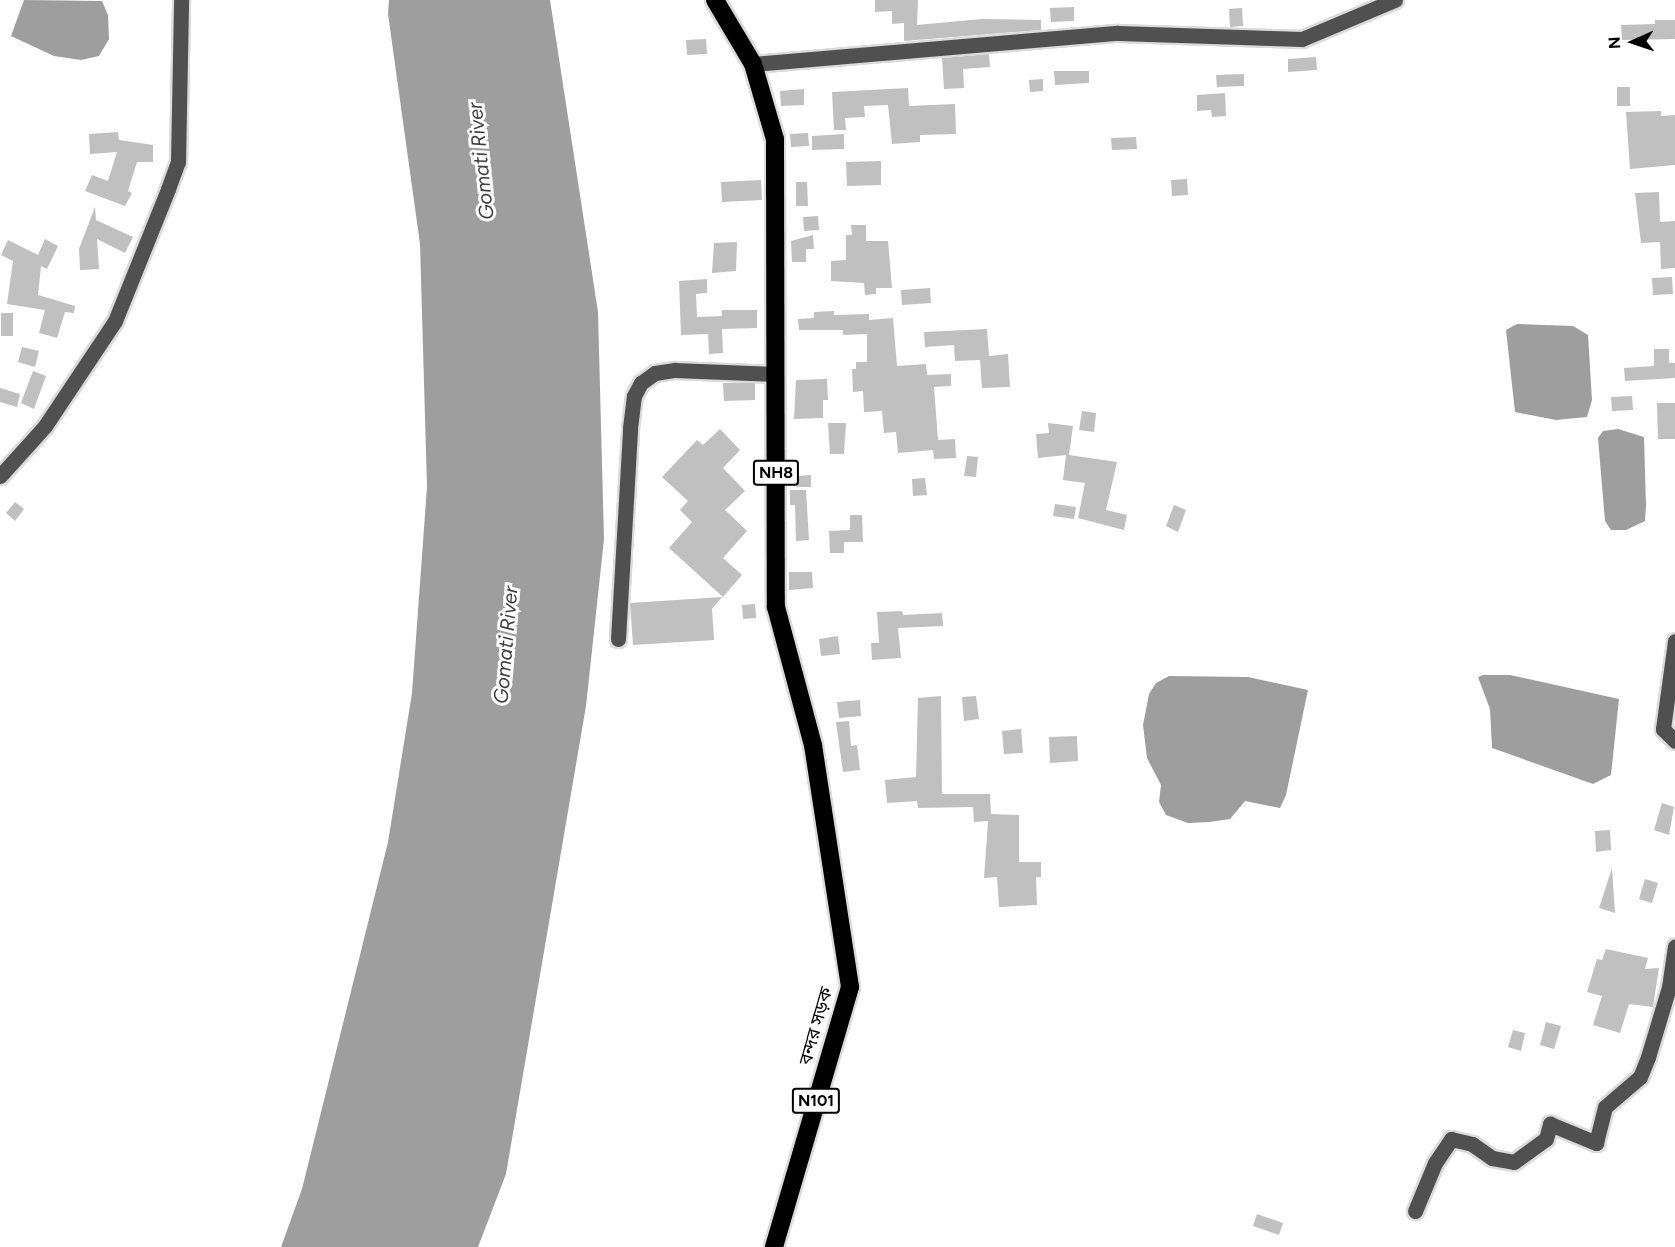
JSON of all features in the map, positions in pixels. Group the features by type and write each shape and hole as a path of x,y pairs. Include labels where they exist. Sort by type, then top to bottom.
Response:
{"highway":[{"name":"NH8","path":"715,0 753,64 775,139 776,607 813,745 846,953"},
{"name":"বন্দর সড়ক","path":"774,1247 850,987 846,953"}],"street":[{"path":"0,476 45,426 116,321 168,189 178,162 182,0"},
{"path":"753,64 1118,33 1302,39 1395,0"},
{"path":"618,639 630,428 634,396 640,383 655,373 675,370 776,374"},
{"path":"1675,641 1663,729 1675,741"},
{"path":"1415,1211 1435,1163 1451,1139 1472,1144 1492,1158 1514,1162 1546,1139 1550,1124 1596,1143 1605,1107 1640,1077 1657,1035 1672,988 1675,946"}],"water":[{"path":"24,0 102,1 108,15 109,39 99,56 81,60 54,56 11,36"},
{"name":"Gomati River","path":"389,0 550,0 598,312 604,539 586,706 506,1174 478,1247 281,1247 302,1189 388,842 412,693 427,487 420,244 388,14"},
{"path":"1517,324 1573,326 1588,335 1592,400 1587,417 1556,420 1515,412 1506,330"},
{"path":"1618,429 1644,437 1645,521 1626,530 1611,530 1605,521 1598,438 1603,431"},
{"path":"1510,675 1619,699 1611,775 1593,784 1492,748 1490,709 1478,677"},
{"path":"1169,676 1248,677 1308,690 1286,795 1280,808 1245,801 1230,819 1209,822 1188,823 1166,815 1159,802 1161,785 1147,758 1143,725 1149,694 1156,683"}],"building":[{"path":"875,0 918,0 917,25 982,19 1041,20 1041,30 904,41 904,23 892,24 892,11 875,12"},
{"path":"1074,7 1074,21 1051,22 1050,8"},
{"path":"1242,8 1243,26 1230,27 1229,9"},
{"path":"1655,20 1675,20 1675,39 1622,40 1621,25 1655,24"},
{"path":"706,39 707,54 687,55 686,40"},
{"path":"989,54 990,67 963,69 964,88 944,89 942,58"},
{"path":"1316,57 1317,70 1288,72 1288,59"},
{"path":"1054,71 1089,71 1089,83 1055,85"},
{"path":"1244,74 1244,86 1217,87 1216,75"},
{"path":"1043,79 1043,91 1030,92 1029,80"},
{"path":"1617,87 1630,87 1630,106 1617,106"},
{"path":"908,88 909,106 955,104 956,134 920,135 920,142 892,144 888,105 864,106 865,117 845,118 846,130 834,130 832,92"},
{"path":"804,89 804,105 781,106 780,91"},
{"path":"1225,93 1226,116 1212,117 1211,110 1197,111 1197,95"},
{"path":"1661,111 1661,116 1675,115 1675,165 1630,169 1626,112"},
{"path":"118,132 119,140 153,145 153,162 137,162 128,191 132,193 125,206 85,191 92,175 108,181 117,152 90,154 89,134"},
{"path":"808,133 809,146 791,147 790,134"},
{"path":"844,134 844,149 812,150 812,136"},
{"path":"1136,137 1137,149 1112,150 1111,138"},
{"path":"881,161 881,185 847,186 846,162"},
{"path":"1187,179 1188,195 1172,196 1171,180"},
{"path":"761,180 762,200 722,202 721,182"},
{"path":"796,182 807,182 808,206 796,206"},
{"path":"1659,192 1660,222 1675,221 1675,268 1661,269 1660,242 1641,243 1635,193"},
{"path":"95,207 96,220 133,237 125,253 97,239 99,269 80,270 79,249"},
{"path":"818,216 819,230 804,231 803,217"},
{"path":"851,225 866,225 866,241 888,241 892,288 876,288 876,294 865,295 864,283 831,281 831,261 846,260 846,235 852,235"},
{"path":"813,235 814,249 806,249 806,262 792,262 791,241"},
{"path":"45,239 58,246 47,269 41,266 38,295 75,306 74,313 65,312 57,338 39,333 45,310 7,304 13,261 1,255 8,240 38,255"},
{"path":"737,242 736,271 712,273 714,243"},
{"path":"1672,277 1673,294 1653,295 1652,278"},
{"path":"707,279 707,293 696,294 697,317 722,316 722,310 757,310 757,328 722,329 723,353 709,354 708,334 681,335 679,281"},
{"path":"930,288 931,303 902,305 901,290"},
{"path":"834,311 834,315 869,314 869,320 893,318 897,366 926,364 927,375 951,374 951,386 934,387 938,440 955,439 956,458 934,459 933,450 898,453 896,432 884,433 882,411 864,412 863,391 853,392 852,369 856,369 856,362 867,362 867,334 843,335 843,330 799,330 798,319 814,318 814,312"},
{"path":"1,313 13,313 13,336 1,336"},
{"path":"987,329 989,356 1008,354 1010,387 982,388 980,360 955,361 954,345 925,347 924,332"},
{"path":"22,347 39,351 35,367 18,362"},
{"path":"1654,349 1669,349 1669,363 1675,363 1675,378 1625,381 1624,368 1654,366"},
{"path":"33,371 46,376 34,409 21,403"},
{"path":"827,379 828,400 823,400 823,418 794,419 796,380"},
{"path":"723,383 755,383 755,400 724,401"},
{"path":"0,388 20,394 17,407 0,402"},
{"path":"1632,396 1633,410 1612,411 1611,397"},
{"path":"1657,403 1675,403 1675,439 1658,439"},
{"path":"1082,411 1096,413 1094,432 1079,430"},
{"path":"828,423 846,423 844,454 830,454"},
{"path":"1048,423 1073,426 1069,455 1117,462 1106,510 1127,515 1124,530 1078,518 1085,483 1063,480 1066,455 1038,458 1036,434 1049,433"},
{"path":"720,429 740,450 723,468 745,491 725,510 747,531 723,558 742,575 723,597 669,548 692,522 680,510 688,501 662,477 697,440 703,445"},
{"path":"967,456 978,457 976,477 964,476"},
{"path":"811,475 811,487 797,487 797,476"},
{"path":"925,478 927,495 913,496 912,479"},
{"path":"790,490 806,490 809,540 796,541 795,505 790,505"},
{"path":"15,502 24,509 15,521 6,513"},
{"path":"1055,504 1076,507 1074,519 1053,516"},
{"path":"1174,505 1186,510 1178,532 1166,526"},
{"path":"850,515 862,515 863,542 844,542 844,553 830,553 829,531 850,530"},
{"path":"789,572 812,572 813,588 789,590"},
{"path":"722,597 712,609 714,640 633,645 630,603"},
{"path":"755,604 756,618 743,619 742,605"},
{"path":"902,611 903,615 942,613 943,626 898,628 901,658 872,660 871,643 879,643 877,612"},
{"path":"838,636 840,654 821,656 819,639"},
{"path":"941,696 942,794 990,794 991,814 1019,815 1019,862 1041,862 1041,877 1036,877 1037,905 999,907 997,877 984,878 988,821 974,822 973,807 918,808 917,801 887,803 885,780 916,777 918,698"},
{"path":"976,696 979,719 964,721 962,697"},
{"path":"860,700 861,716 839,718 837,702"},
{"path":"849,721 851,746 857,745 860,770 843,772 836,722"},
{"path":"1021,729 1023,753 1004,754 1002,731"},
{"path":"1077,736 1078,761 1050,763 1049,737"},
{"path":"1662,803 1674,807 1669,835 1654,830"},
{"path":"1610,830 1611,850 1596,852 1595,831"},
{"path":"1612,868 1615,913 1599,908"},
{"path":"1645,879 1658,883 1652,903 1639,899"},
{"path":"1606,949 1648,958 1645,969 1659,968 1653,1007 1629,1004 1620,1033 1593,1025 1602,996 1587,992 1597,959 1602,960"},
{"path":"1546,1022 1561,1026 1554,1049 1540,1045"},
{"path":"1513,1030 1525,1033 1521,1051 1508,1047"},
{"path":"1257,1214 1283,1223 1279,1235 1253,1226"}]}
